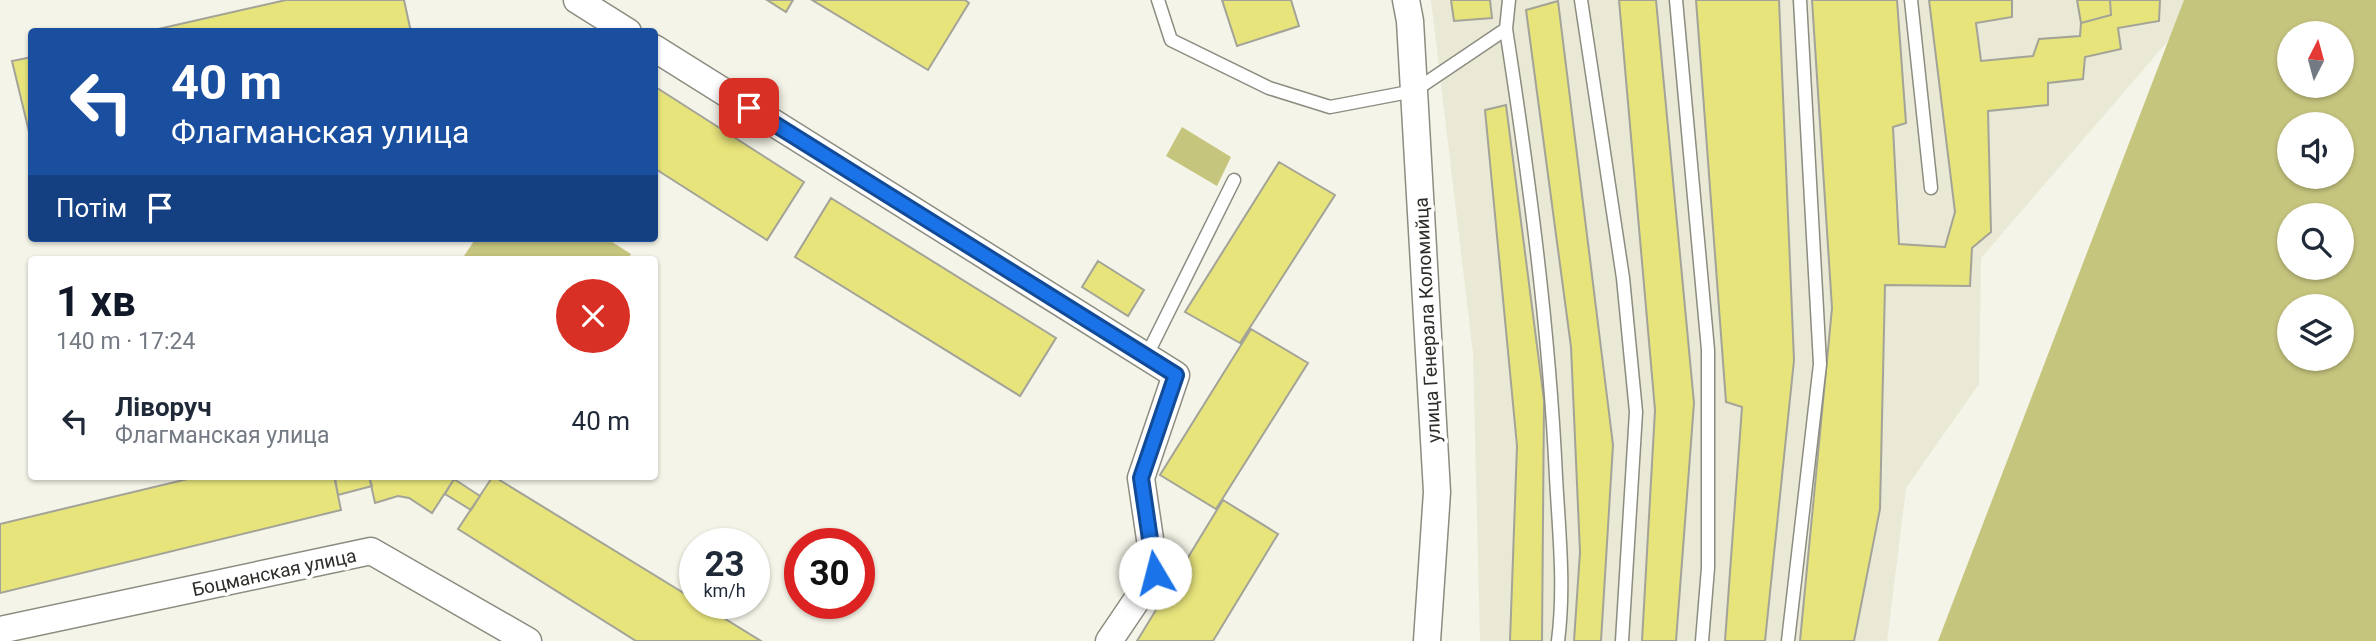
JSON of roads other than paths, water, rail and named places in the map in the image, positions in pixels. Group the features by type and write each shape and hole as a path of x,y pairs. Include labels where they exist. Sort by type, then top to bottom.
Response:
{"street":[{"path":"578,0 622,28"},
{"name":"улица Генерала Коломийца","path":"1406,0 1414,91 1437,492 1427,641"},
{"path":"658,51 1176,375 1141,478 1155,573 1109,641"},
{"name":"Боцманская улица","path":"0,631 371,551 528,641"}],"lane":[{"path":"1158,0 1171,40 1269,88 1330,107 1414,91 1506,29"},
{"path":"1509,0 1506,29 1536,221 1553,413 1562,607 1558,641"},
{"path":"1581,0 1623,278 1636,412 1622,641"},
{"path":"1676,0 1708,350 1708,568 1702,641"},
{"path":"1788,641 1820,364 1800,0"},
{"path":"1911,0 1931,188"},
{"path":"1146,357 1234,180"}]}
